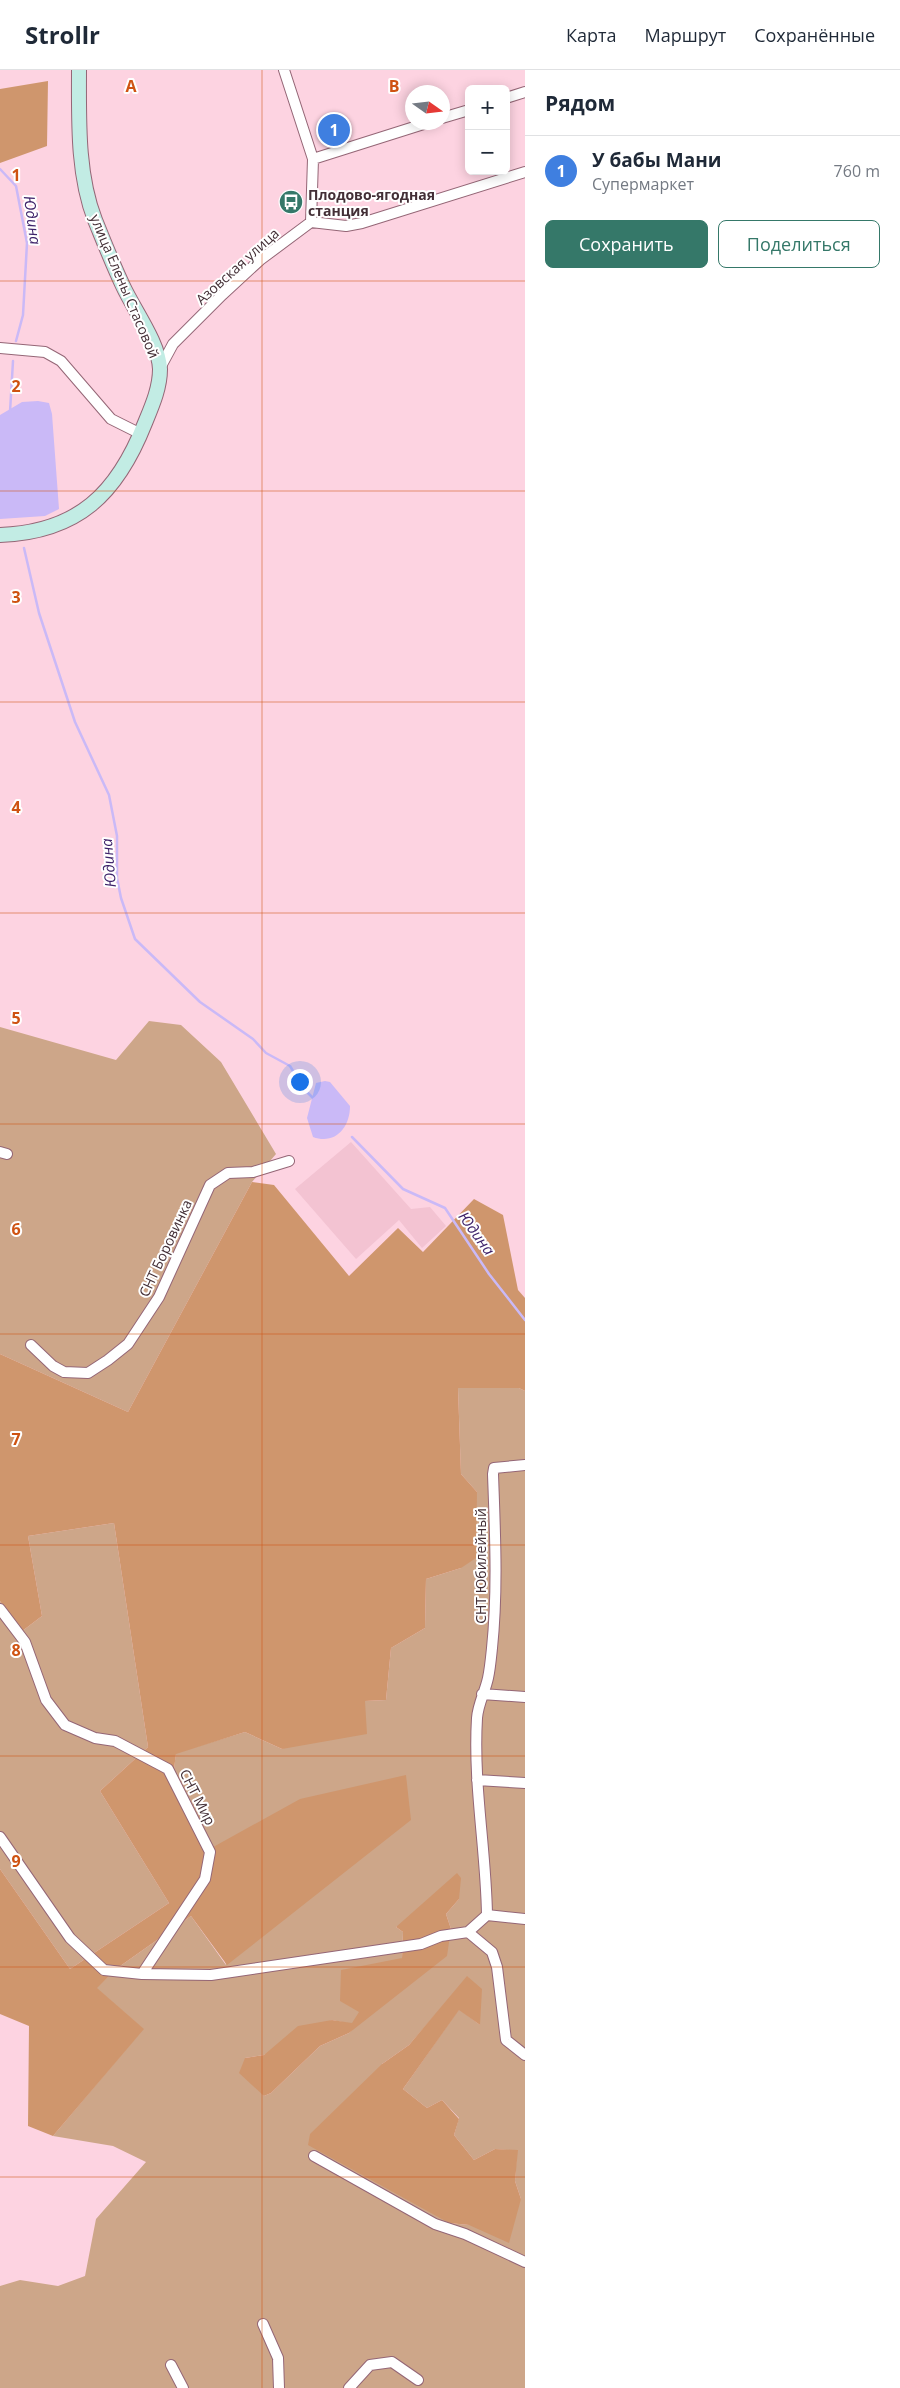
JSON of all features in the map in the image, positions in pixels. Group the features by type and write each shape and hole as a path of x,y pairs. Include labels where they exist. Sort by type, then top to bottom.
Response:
{"main road":[{"name":"улица Елены Стасовой","path":"0,535 54,526 82,514 113,483 141,434 157,394 160,368 155,350 123,287 94,217 87,189 81,149 79,70"}],"street":[{"path":"284,70 313,158 310,222 346,226 362,223 525,172"},
{"path":"510,97 525,92"},
{"path":"450,116 465,111"},
{"path":"313,158 405,130"},
{"name":"Азовская улица","path":"160,368 173,344 222,295 260,260 310,222"},
{"path":"0,348 45,352 61,362 111,419 141,434"},
{"name":"СНТ Боровинка","path":"31,1345 53,1366 64,1372 88,1373 108,1360 128,1344 160,1296 210,1185 228,1173 253,1172 289,1162"},
{"name":"СНТ Юбилейный","path":"487,1915 486,1876 482,1850 477,1780 477,1719 482,1694 488,1680 496,1602 493,1474 494,1468 525,1465"},
{"name":"СНТ Мир","path":"0,1609 25,1642 46,1700 65,1725 96,1738 115,1741 168,1769 210,1852 205,1878 142,1974"},
{"path":"482,1694 525,1697"},
{"path":"477,1780 525,1783"},
{"path":"0,1837 70,1938 104,1970 142,1974 211,1975 421,1944 442,1936 468,1932 487,1915 525,1919"},
{"path":"468,1932 492,1952 497,1967 506,2040 525,2055"},
{"path":"314,2156 435,2224 465,2234 525,2262"},
{"path":"263,2324 278,2358 279,2388"},
{"path":"349,2388 370,2365 392,2362 418,2380"},
{"path":"171,2365 184,2388"}],"shaded area":[{"path":"48,81 47,146 0,163 0,89"},
{"path":"38,401 49,403 52,414 59,509 45,516 0,519 0,415 22,402"},
{"path":"149,1021 181,1025 221,1062 276,1154 252,1182 128,1412 0,1354 0,1027 116,1060"},
{"path":"330,1082 350,1106 347,1121 340,1133 328,1139 321,1139 313,1137 307,1118 316,1083"},
{"path":"351,1142 411,1209 430,1207 446,1226 422,1248 399,1220 356,1259 295,1189"},
{"path":"252,1182 274,1185 349,1276 398,1228 423,1252 474,1199 503,1215 518,1290 525,1298 525,1391 519,1388 458,1388 461,1474 477,1492 476,1558 461,1568 426,1579 425,1628 391,1648 386,1700 365,1701 367,1734 282,1749 245,1732 176,1754 172,1784 206,1851 300,1799 406,1775 411,1820 227,1965 191,1916 116,1969 97,1988 144,2029 53,2136 28,2126 29,2026 0,2014 0,1869 70,1969 169,1903 100,1791 148,1747 114,1523 28,1536 42,1616 21,1632 0,1601 0,1354 128,1412"},
{"path":"458,1388 519,1388 525,1391 525,2388 0,2388 0,2286 20,2280 58,2286 85,2276 96,2219 146,2162 113,2146 53,2136 143,2029 96,1988 116,1969 191,1916 226,1965 206,1851 172,1784 176,1753 245,1732 282,1749 365,1701 386,1700 391,1648 425,1628 426,1579 461,1568 477,1492 461,1474","holes":["459,1899 446,1914 451,1929 349,2033 320,2046 271,2093 264,2096 245,2058 264,2055 332,2020 352,2024 402,1958 403,1932 396,1927","468,1977 480,2025 459,2009 403,2089 427,2108 442,2100 459,2118 454,2135 474,2160 495,2149 517,2151 515,2181 521,2199 469,2225 449,2223 382,2064 409,2045"]},
{"path":"114,1523 148,1747 100,1791 169,1903 70,1969 0,1869 0,1601 21,1632 42,1616 28,1536"},
{"path":"457,1873 461,1878 459,1899 446,1914 451,1929 447,1956 349,2033 320,2046 271,2093 264,2096 239,2073 245,2058 264,2055 298,2026 332,2020 352,2023 359,2012 340,2001 341,1970 402,1958 403,1932 396,1927"},
{"path":"467,1976 482,1989 480,2025 459,2010 403,2089 427,2108 442,2100 459,2119 454,2135 474,2160 495,2149 518,2150 515,2181 521,2199 509,2243 469,2225 449,2223 308,2145 310,2134 382,2064 409,2045"}],"waterway":[{"name":"Юдина","path":"0,169 16,186 27,243 23,315 16,341"},
{"name":"Юдина","path":"10,412 13,361"},
{"name":"Юдина","path":"24,548 39,613 75,722 109,795 117,836 117,878 121,898 135,939 200,1002 253,1039 266,1053 290,1066 304,1089 313,1098"},
{"name":"Юдина","path":"352,1137 403,1189 445,1208 489,1274 525,1320"}],"place":[{"name":"У бабы Мани","path":"334,130"},
{"name":"Плодово-ягодная станция","path":"291,202"}]}
